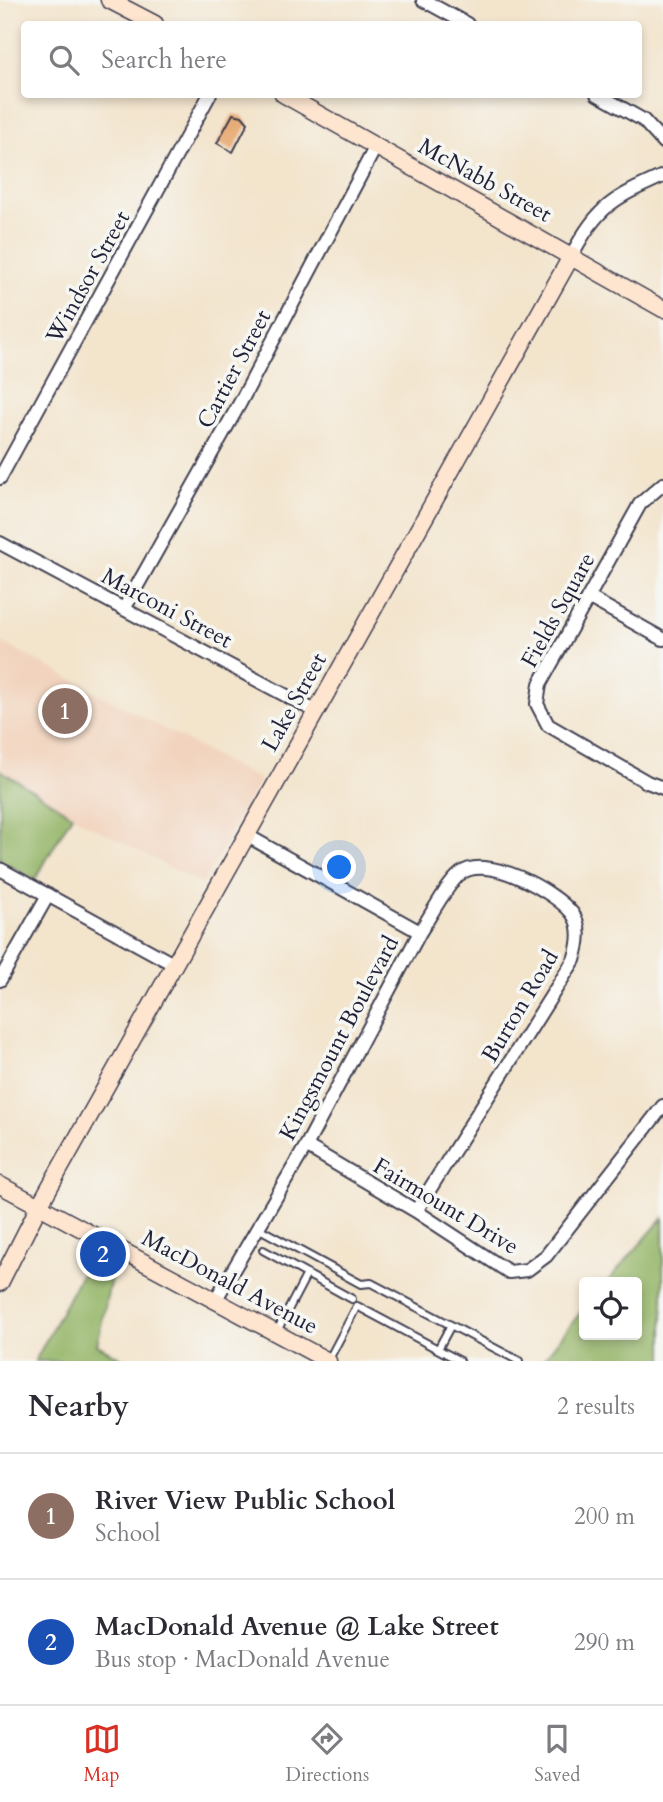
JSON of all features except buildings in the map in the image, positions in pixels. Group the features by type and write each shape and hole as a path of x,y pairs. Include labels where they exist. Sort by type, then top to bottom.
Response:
{"street":[{"path":"109,0 149,21"},
{"path":"423,0 462,21"},
{"name":"Windsor Street","path":"0,478 208,98"},
{"name":"McNabb Street","path":"290,98 572,255 663,309"},
{"path":"604,98 643,120 663,142"},
{"name":"Cartier Street","path":"124,609 240,403 376,146"},
{"name":"Lake Street","path":"0,1283 39,1206 572,255 600,211 620,196 663,176"},
{"name":"Fields Square","path":"663,484 640,504 540,684 537,704 548,724 647,782 663,788"},
{"name":"Marconi Street","path":"0,543 315,711"},
{"path":"588,597 663,639"},
{"name":"Kingsmount Boulevard","path":"216,1299 306,1146 420,932 246,835"},
{"name":"Burton Road","path":"416,1211 574,960 579,934 573,914 553,897 501,869 479,867 460,874 420,932"},
{"path":"0,869 175,965"},
{"path":"0,980 48,895"},
{"name":"Fairmount Drive","path":"306,1146 416,1211 509,1272 527,1270 546,1256 663,1106"},
{"name":"MacDonald Avenue","path":"0,1185 328,1361"}],"lane":[{"path":"258,1228 361,1284 371,1283 519,1361"},
{"path":"263,1250 352,1299"},
{"path":"276,1332 307,1274"},
{"path":"328,1361 357,1306 460,1361"},
{"path":"438,1349 451,1325"}],"shaded area":[{"path":"0,641 260,780 203,885 72,816 35,880 0,860"}],"green space":[{"path":"0,770 72,815 35,880 0,860"},
{"path":"663,1218 663,1361 542,1361 579,1314 579,1340 642,1340 642,1277 611,1277"},
{"path":"93,1252 114,1264 97,1345 127,1361 35,1361"}],"place":[{"name":"River View Public School","path":"65,711"},
{"name":"MacDonald Avenue @ Lake Street","path":"103,1254"}]}
